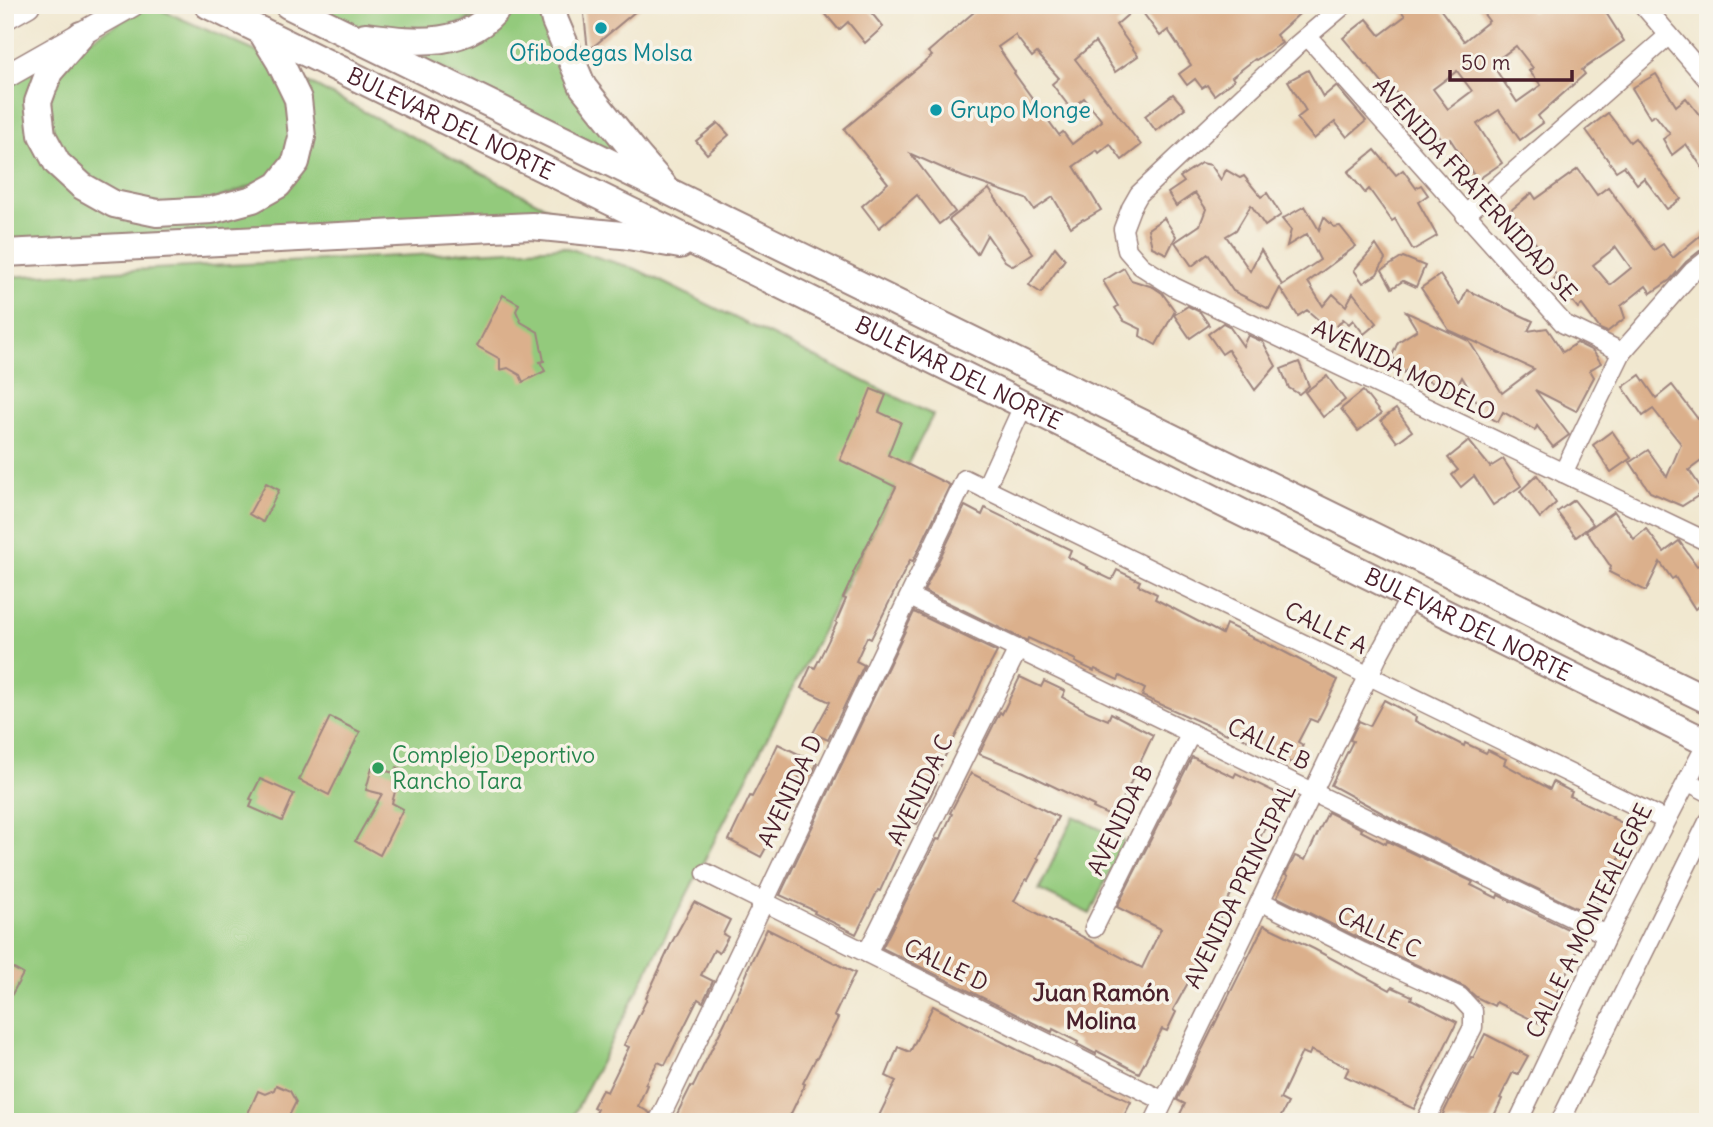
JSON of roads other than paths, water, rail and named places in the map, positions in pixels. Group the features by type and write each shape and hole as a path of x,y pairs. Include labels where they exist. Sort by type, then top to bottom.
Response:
{"highway":[{"name":"BULEVAR DEL NORTE","path":"208,5 1707,743"},
{"name":"BULEVAR DEL NORTE","path":"288,5 1708,700"},
{"path":"346,34 415,42 444,39 471,31 492,16 500,5"},
{"path":"551,5 583,87 672,194"},
{"path":"80,35 50,72 38,102 42,135 57,163 82,186 114,204 157,213 212,210 253,199 278,185 296,162 302,137 298,99 261,31"},
{"path":"5,253 532,226 622,235 710,250"}],"main road":[{"path":"5,18 28,5"},
{"path":"5,77 132,5"}],"street":[{"path":"1308,37 1344,5"},
{"path":"1643,5 1708,79"},
{"path":"1465,215 1669,35"},
{"name":"AVENIDA MODELO","path":"1308,37 1139,194 1123,229 1126,250 1141,266 1174,287 1708,542"},
{"name":"AVENIDA FRATERNIDAD SE","path":"1308,37 1564,324 1622,352"},
{"path":"1563,473 1622,352 1693,271 1708,259"},
{"path":"985,489 1023,406"},
{"name":"CALLE A","path":"965,479 1665,820"},
{"name":"AVENIDA D","path":"658,1122 965,479"},
{"name":"CALLE B","path":"910,597 1607,934"},
{"name":"AVENIDA PRINCIPAL","path":"1154,1122 1368,677 1410,597"},
{"name":"AVENIDA C","path":"867,953 1018,649"},
{"name":"AVENIDA B","path":"1094,928 1191,733"},
{"name":"CALLE A MONTEALEGRE","path":"1518,1122 1607,934 1707,743"},
{"path":"1687,781 1708,792"},
{"path":"1560,1122 1708,822"},
{"name":"CALLE D","path":"706,873 1164,1101"},
{"name":"CALLE C","path":"1260,901 1460,997 1474,1011 1473,1027 1425,1122"}],"place":[{"name":"Ofibodegas Molsa","path":"601,28"},
{"name":"Grupo Monge","path":"936,110"},
{"name":"Complejo Deportivo Rancho Tara","path":"378,768"}],"district":[{"name":"Juan Ramón Molina","path":"1101,1007"}]}
